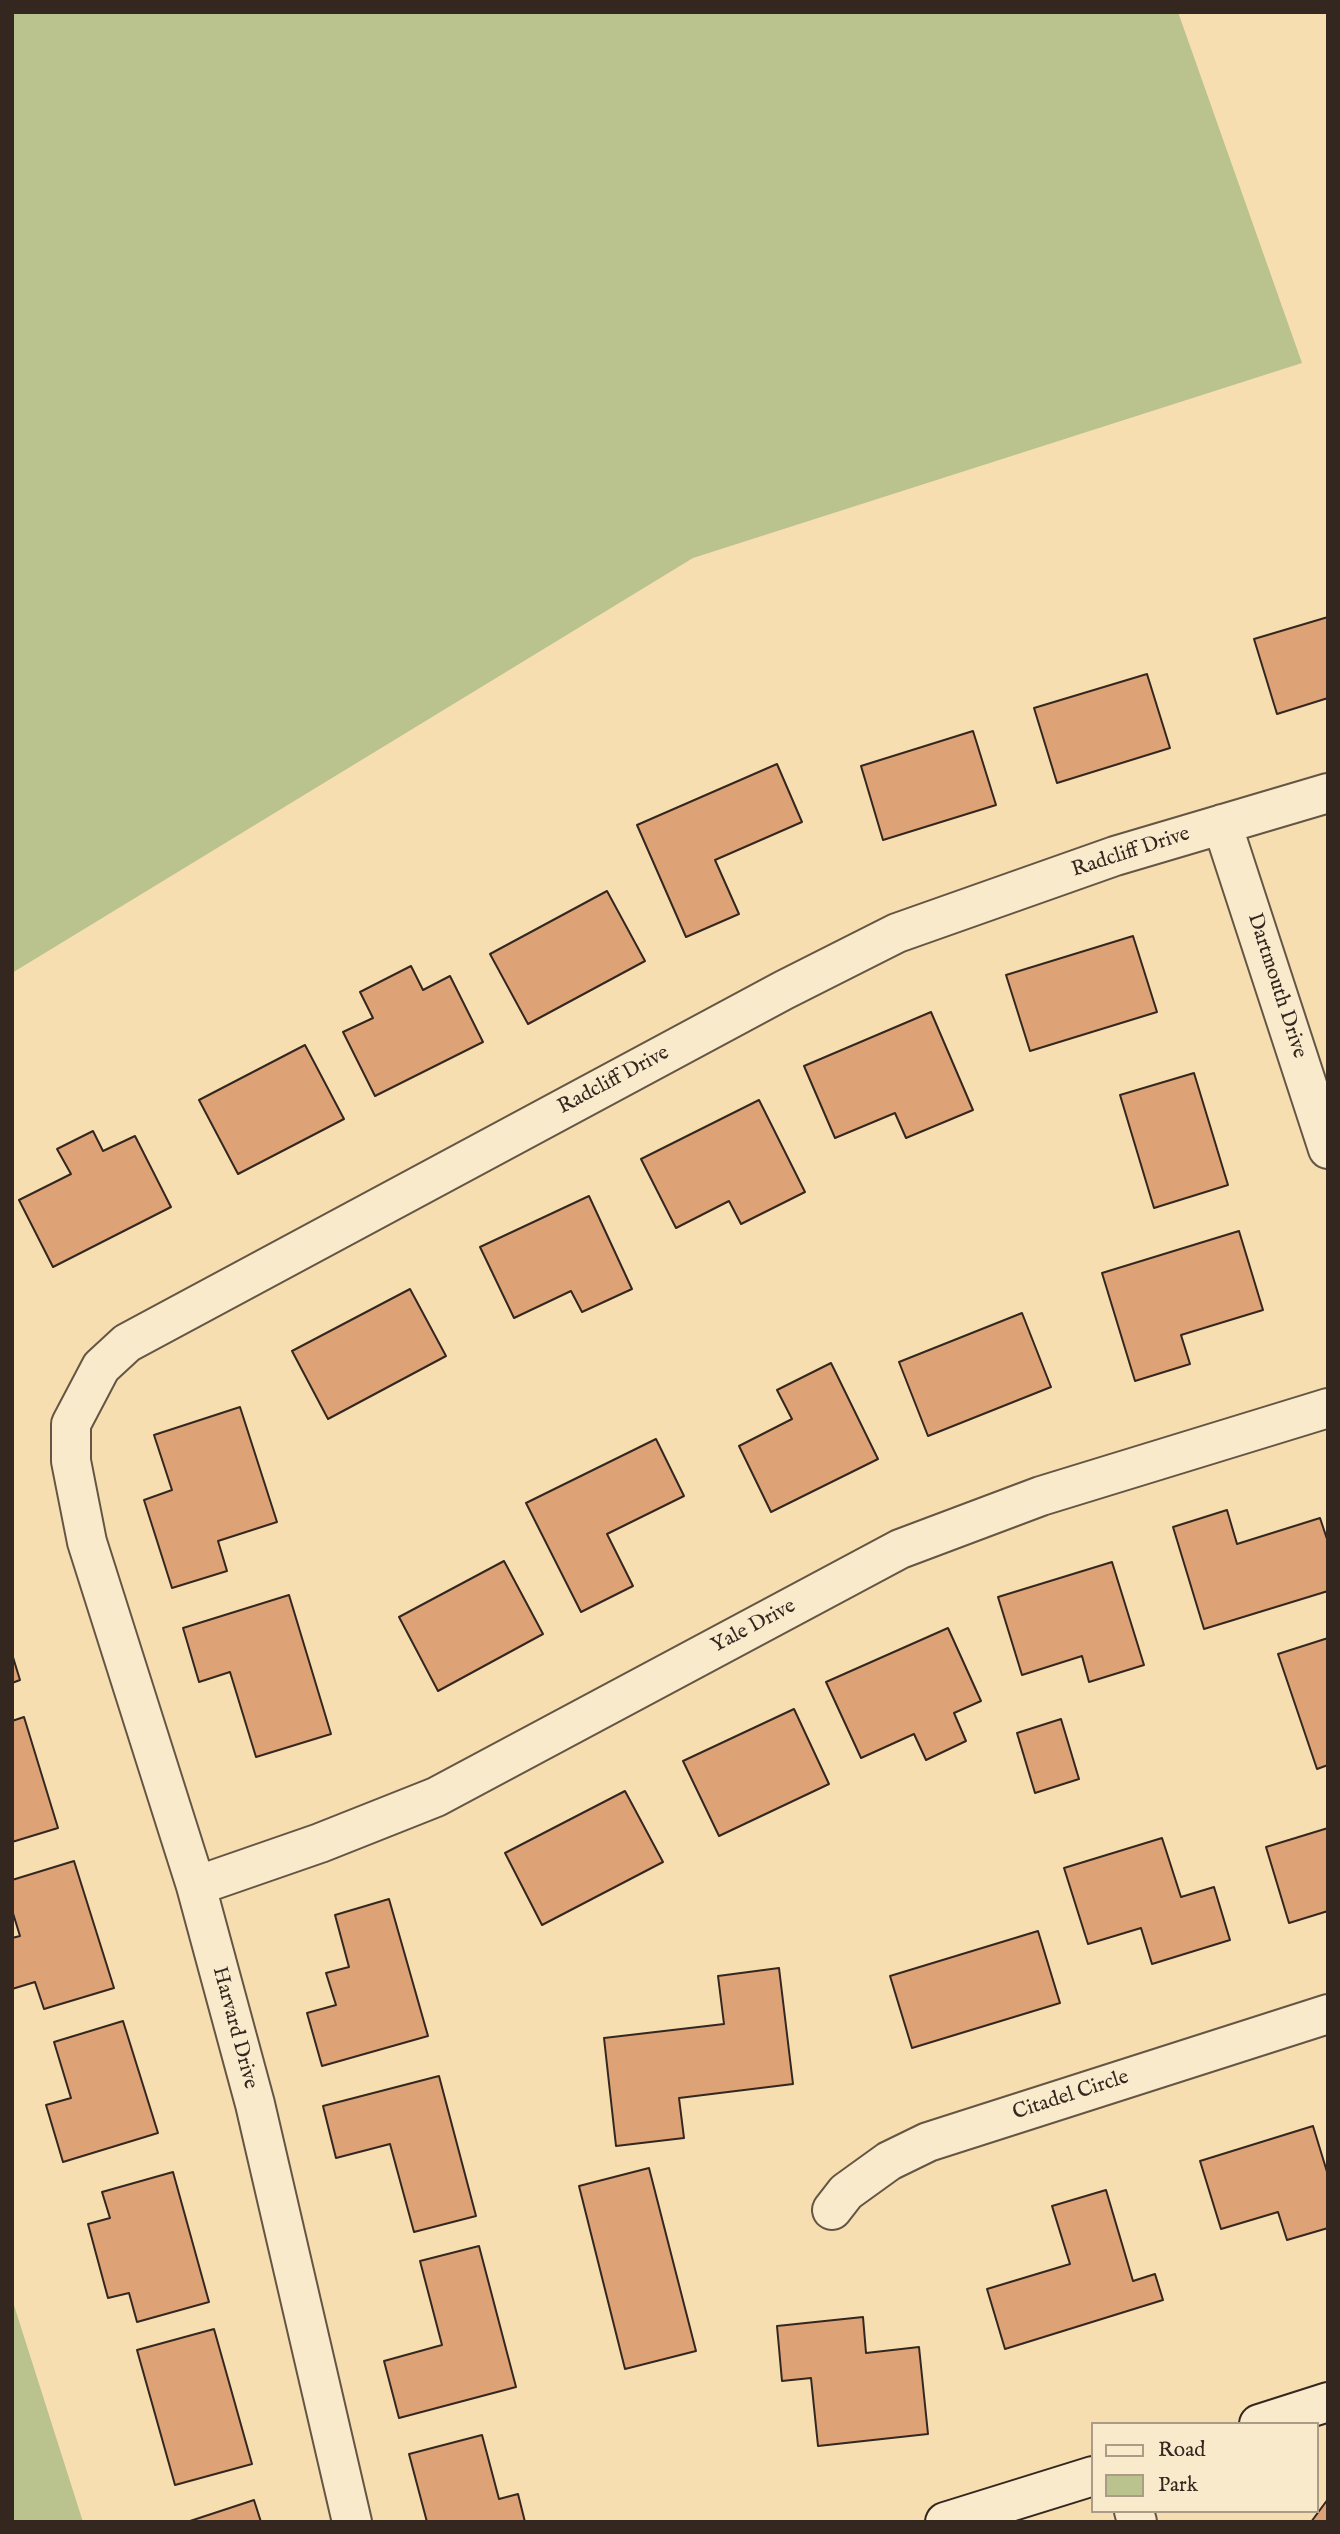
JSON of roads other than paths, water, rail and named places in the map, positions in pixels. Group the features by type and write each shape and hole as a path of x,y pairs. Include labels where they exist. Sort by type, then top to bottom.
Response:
{"street":[{"name":"Radcliff Drive","path":"87,1542 71,1461 71,1424 101,1367 127,1343 784,990 897,933 1115,856 1328,793"},
{"name":"Dartmouth Drive","path":"1222,824 1328,1149"},
{"name":"Yale Drive","path":"196,1886 320,1843 436,1797 900,1549 1041,1496 1328,1408"},
{"name":"Harvard Drive","path":"87,1542 196,1886 255,2104 352,2522"},
{"name":"Citadel Circle","path":"832,2210 846,2192 889,2161 928,2142 1328,2014"},
{"path":"1265,2422 1328,2402"},
{"path":"945,2522 1092,2476"}]}
